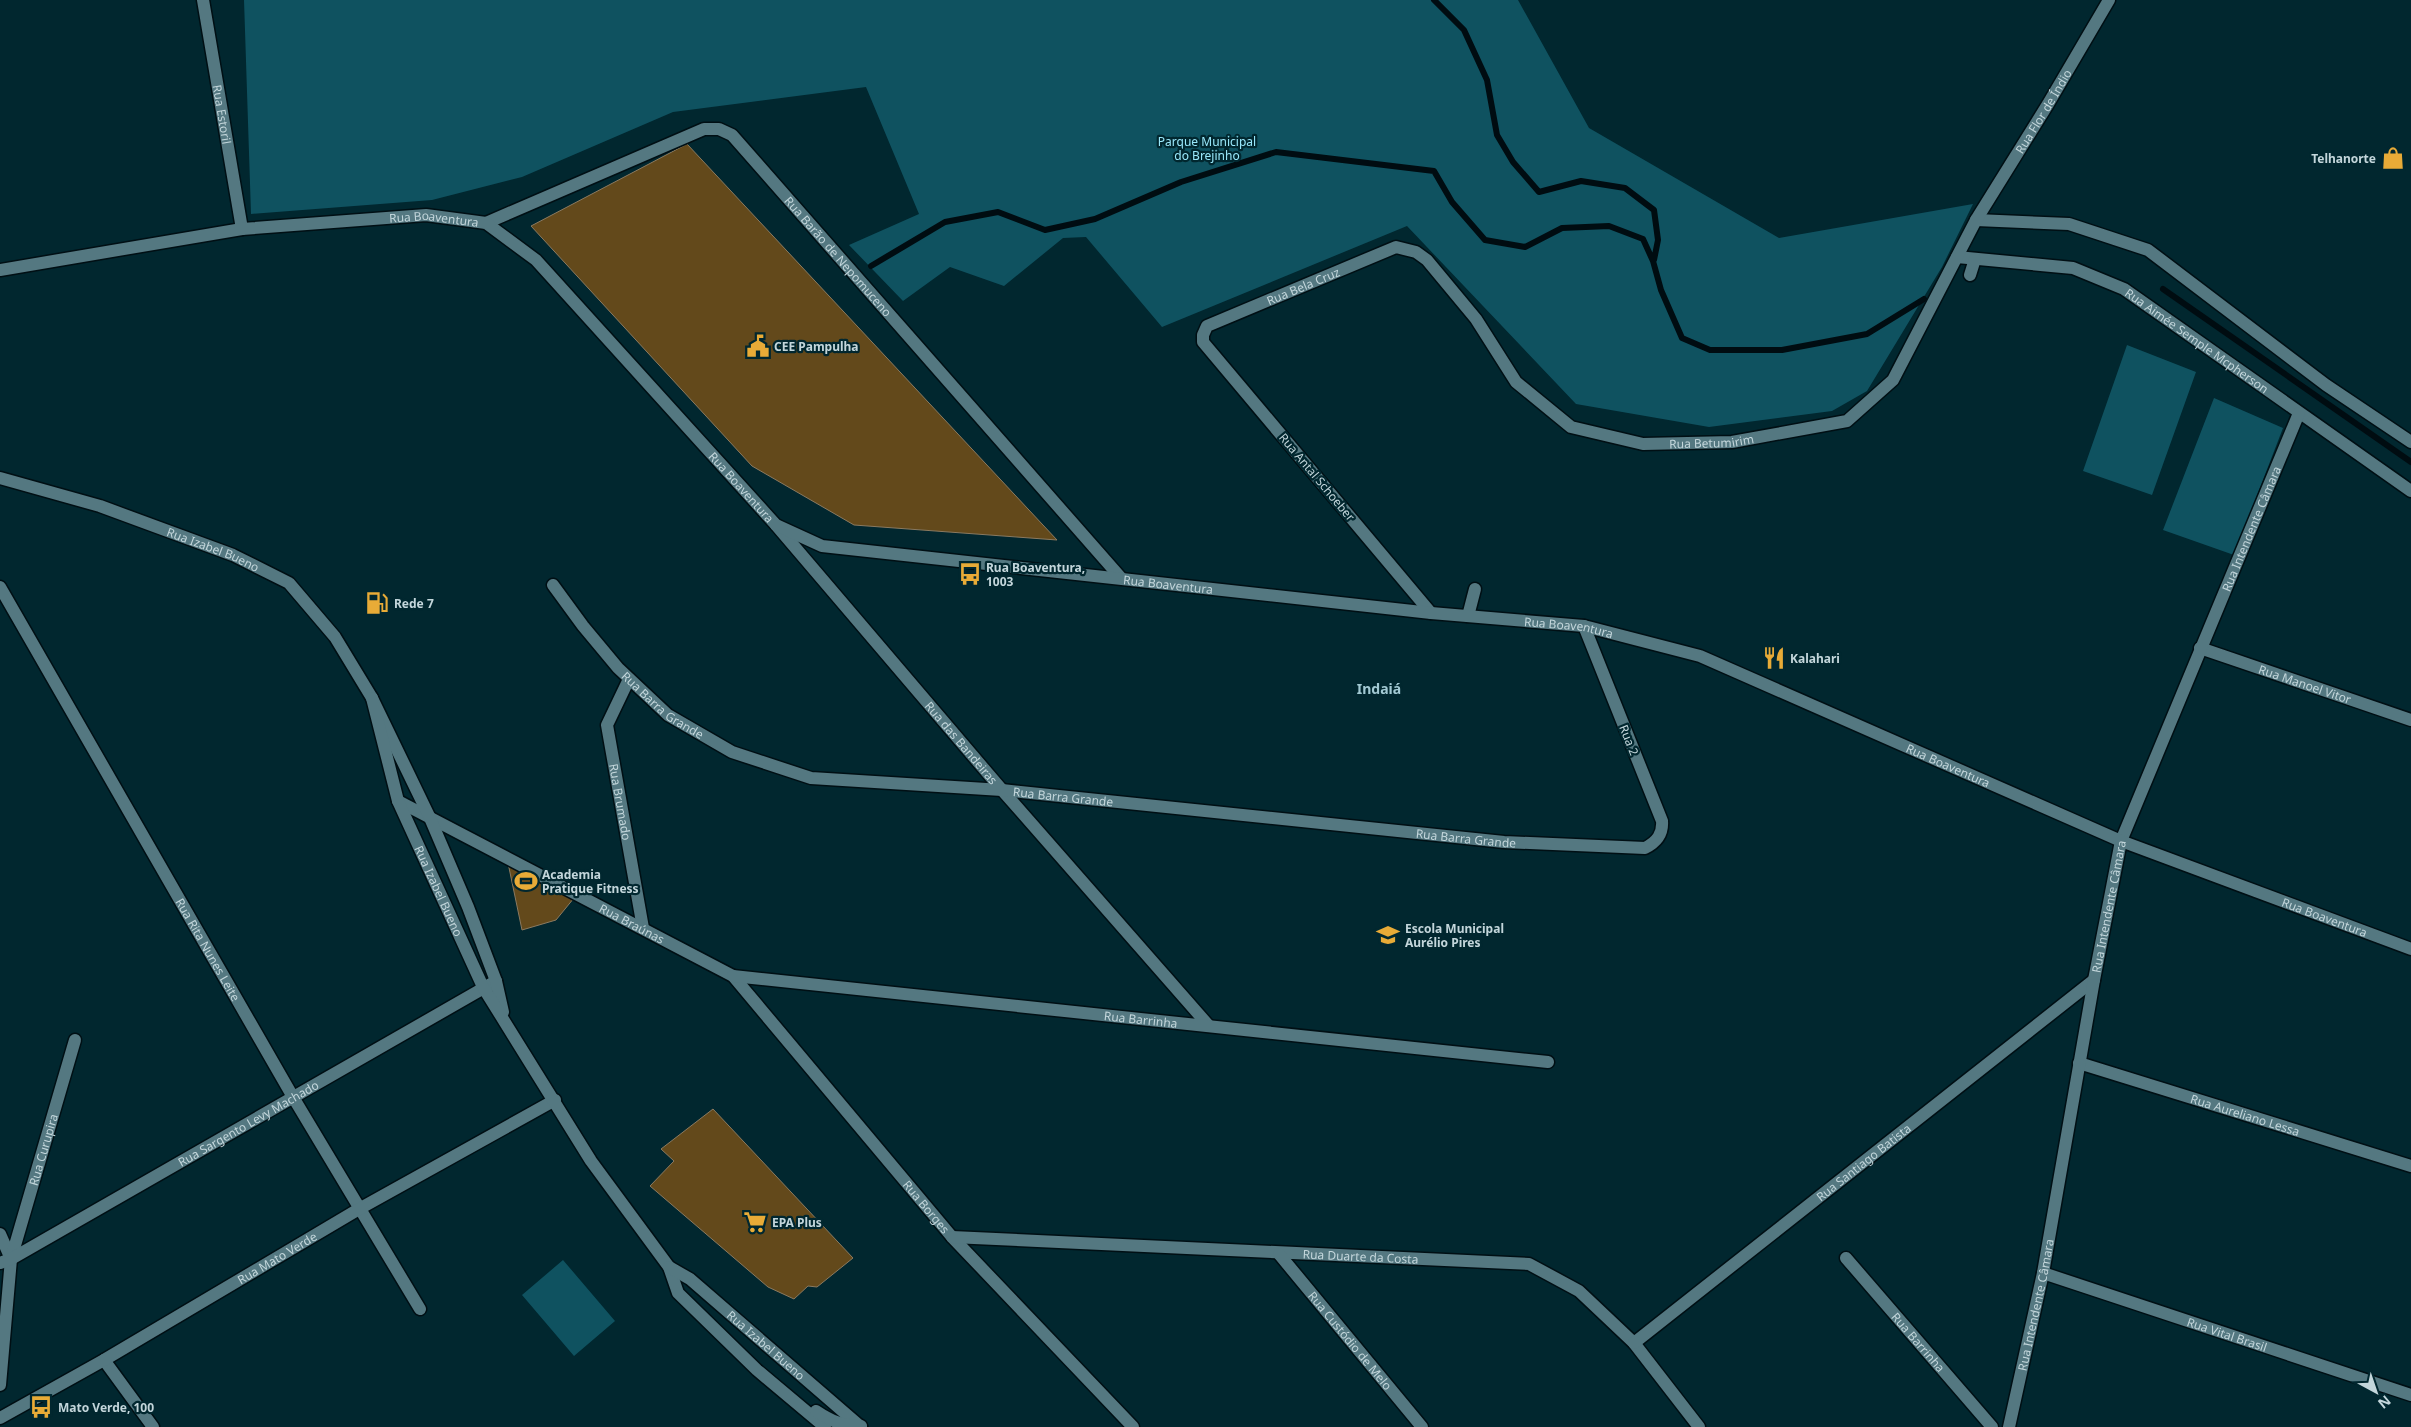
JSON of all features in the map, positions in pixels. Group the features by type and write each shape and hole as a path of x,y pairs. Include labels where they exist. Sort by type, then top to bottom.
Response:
{"street":[{"name":"Rua Estoril","path":"203,0 242,229"},
{"name":"Rua Flor de Índio","path":"1976,220 2048,104 2109,0"},
{"name":"Rua Barão de Nepomuceno","path":"486,223 704,129 719,129 732,135 1121,578"},
{"name":"Rua Boaventura","path":"0,270 242,229 426,215 486,223 536,260 776,525 822,546 1431,613 1584,626 1700,656 2121,840 2411,949"},
{"name":"Rua Betumirim","path":"1416,252 1427,260 1476,319 1516,382 1571,427 1643,444 1732,442 1847,421 1893,380 1976,220"},
{"path":"1976,220 2069,224 2148,250 2326,385 2411,442"},
{"name":"Rua Bela Cruz","path":"1203,342 1203,336 1208,326 1396,248 1416,252"},
{"name":"Rua Aimée Semple Mcpherson","path":"1956,257 2073,268 2124,290 2411,491"},
{"path":"1970,275 1975,259"},
{"name":"Rua Antal Schoeber","path":"1203,342 1431,613"},
{"name":"Rua Intendente Câmara","path":"2009,1427 2043,1273 2079,1063 2121,840 2299,413"},
{"name":"Rua Izabel Bueno","path":"0,478 100,506 233,555 289,583 335,638 372,698 430,818 496,981 504,1020"},
{"name":"Rua das Bandeiras","path":"776,525 1002,790 1209,1026"},
{"name":"Rua Barra Grande","path":"553,585 583,626 630,679 668,715 732,752 811,778 1002,790 1504,842 1645,848"},
{"name":"Rua Rita Nunes Leite","path":"0,587 293,1097 420,1309"},
{"path":"1468,616 1475,589"},
{"name":"Rua 2","path":"1584,626 1662,821 1660,837 1654,844 1645,848"},
{"name":"Rua Manoel Vitor","path":"2200,648 2411,720"},
{"name":"Rua Brumado","path":"630,679 608,725 643,928"},
{"name":"Rua Izabel Bueno","path":"372,698 398,801 483,987 555,1100 591,1161 669,1267 678,1292 757,1370 825,1427"},
{"name":"Rua Braúnas","path":"398,801 733,976"},
{"name":"Rua Barrinha","path":"733,976 1548,1062"},
{"name":"Rua Borges","path":"733,976 952,1237 1133,1427"},
{"name":"Rua Santiago Batista","path":"1634,1343 2094,980"},
{"name":"Rua Sargento Levy Machado","path":"5,1261 496,981"},
{"name":"Rua Curupira","path":"0,1385 5,1261 75,1040"},
{"name":"Rua Aureliano Lessa","path":"2079,1063 2411,1166"},
{"name":"Rua Mato Verde","path":"0,1418 104,1360 359,1209 555,1100"},
{"path":"0,1234 5,1261"},
{"name":"Rua Duarte da Costa","path":"952,1237 1279,1254 1529,1264 1579,1291 1634,1343 1699,1427"},
{"name":"Rua Custódio de Melo","path":"1279,1254 1422,1427"},
{"name":"Rua Barrinha","path":"1846,1258 1992,1427"},
{"name":"Rua Izabel Bueno","path":"669,1267 690,1279 861,1427"},
{"name":"Rua Vital Brasil","path":"2043,1273 2411,1395"},
{"path":"104,1360 153,1427"},
{"path":"757,1370 775,1376 811,1408 833,1422 846,1426 867,1427"}],"green space":[{"name":"Parque Municipal do Brejinho","path":"244,0 1518,0 1589,128 1779,238 1973,204 1942,267 1867,391 1832,411 1709,427 1576,404 1407,226 1162,327 1086,237 1063,238 1004,286 950,267 903,301 849,245 919,214 866,87 673,112 522,177 432,200 251,214"},
{"path":"2127,345 2196,372 2152,495 2083,471"},
{"path":"2214,398 2283,428 2234,555 2163,530"},
{"path":"563,1260 615,1321 574,1356 522,1295"}],"building":[{"name":"CEE Pampulha","path":"687,144 1057,540 854,525 752,466 531,226"},
{"name":"Academia Pratique Fitness","path":"508,863 574,898 556,920 522,930"},
{"name":"EPA Plus","path":"713,1109 853,1258 817,1287 808,1286 794,1299 768,1287 650,1186 674,1161 661,1149"}],"waterway":[{"path":"1434,0 1464,30 1487,80 1497,135 1513,162 1539,192 1581,181 1625,188 1654,210 1658,240 1654,260"},
{"path":"871,266 945,222 998,212 1045,230 1095,219 1181,182 1276,152 1434,171 1452,202 1485,240 1525,247 1562,228 1609,226 1643,239 1653,261 1661,290 1682,338 1710,350 1782,350 1867,334 1924,299"},
{"path":"2163,289 2411,462"}],"place":[{"name":"Telhanorte","path":"2393,158"},
{"name":"CEE Pampulha","path":"758,346"},
{"name":"Rua Boaventura, 1003","path":"970,574"},
{"name":"Rede 7","path":"377,603"},
{"name":"Kalahari","path":"1774,658"},
{"name":"Academia Pratique Fitness","path":"526,881"},
{"name":"Escola Municipal Aurélio Pires","path":"1388,935"},
{"name":"EPA Plus","path":"755,1222"},
{"name":"Mato Verde, 100","path":"41,1407"}],"district":[{"name":"Indaiá","path":"1379,688"}]}
